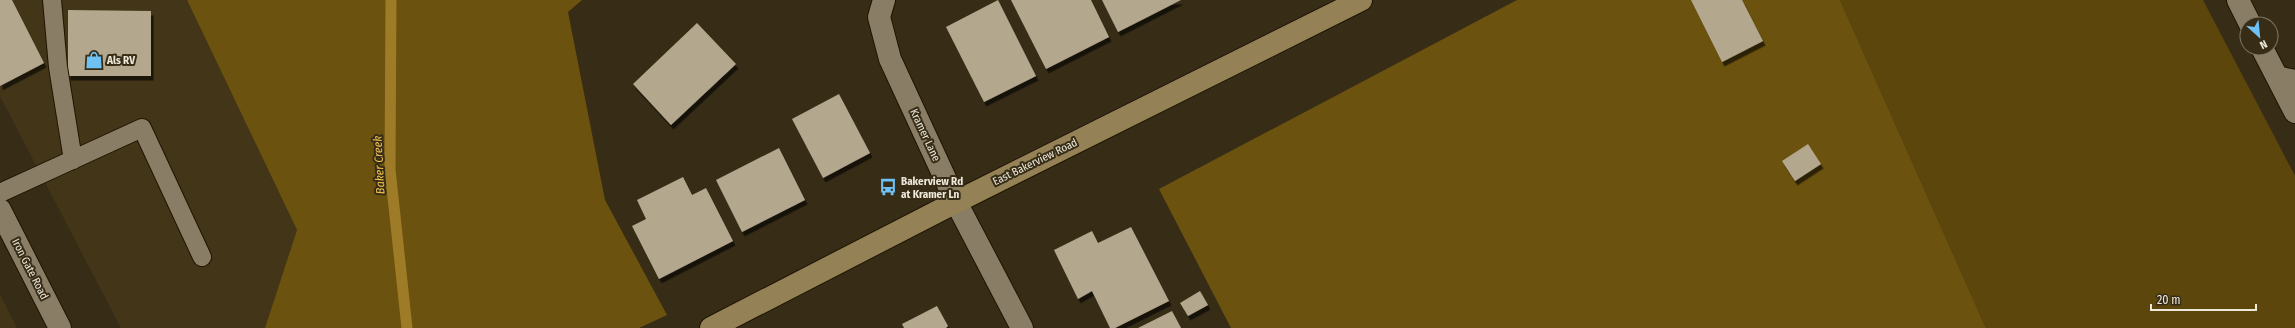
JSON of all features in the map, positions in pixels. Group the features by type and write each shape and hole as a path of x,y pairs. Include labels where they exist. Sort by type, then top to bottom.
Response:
{"main road":[{"name":"East Bakerview Road","path":"711,328 956,202 1361,0"}],"street":[{"name":"Kramer Lane","path":"884,0 879,17 890,59 956,202 1022,328"},
{"path":"2238,0 2246,16"},
{"path":"2269,56 2286,77 2295,112"},
{"name":"Iron Gate Road","path":"0,210 60,328"}],"lane":[{"path":"52,0 58,67 73,160"},
{"path":"0,193 142,128 202,257"}],"shaded area":[{"path":"0,0 187,0 297,230 265,328 121,328 0,96"},
{"path":"187,0 582,0 568,12 605,200 667,315 639,328 265,328 297,230"},
{"path":"1517,0 1840,0 1986,328 1231,328 1159,189"},
{"path":"1840,0 2203,0 2295,176 2295,328 1986,328"},
{"path":"0,294 17,328 0,328"}],"building":[{"path":"0,0 12,0 44,63 0,86"},
{"path":"998,0 1036,76 984,102 946,27"},
{"path":"1011,0 1091,0 1109,37 1046,69"},
{"path":"1102,0 1181,0 1118,32"},
{"path":"1691,0 1742,0 1763,41 1722,62"},
{"path":"68,10 151,11 151,76 68,76"},
{"path":"697,23 736,64 671,125 633,84"},
{"path":"839,94 870,153 823,178 792,119"},
{"path":"1808,144 1821,164 1795,181 1782,161"},
{"path":"779,148 805,200 742,232 716,180"},
{"path":"683,177 692,195 706,188 733,241 659,279 632,226 646,219 637,200"},
{"path":"1131,227 1169,301 1115,328 1110,328 1092,291 1078,299 1054,250 1092,231 1098,243"},
{"path":"1200,291 1208,305 1188,316 1180,303"},
{"path":"937,306 948,326 946,328 904,328 902,324"},
{"path":"1172,311 1181,328 1138,328"}],"waterway":[{"name":"Baker Creek","path":"391,0 390,169 407,328"}],"place":[{"name":"Als RV","path":"94,60"},
{"name":"Bakerview Rd at Kramer Ln","path":"888,187"}]}
